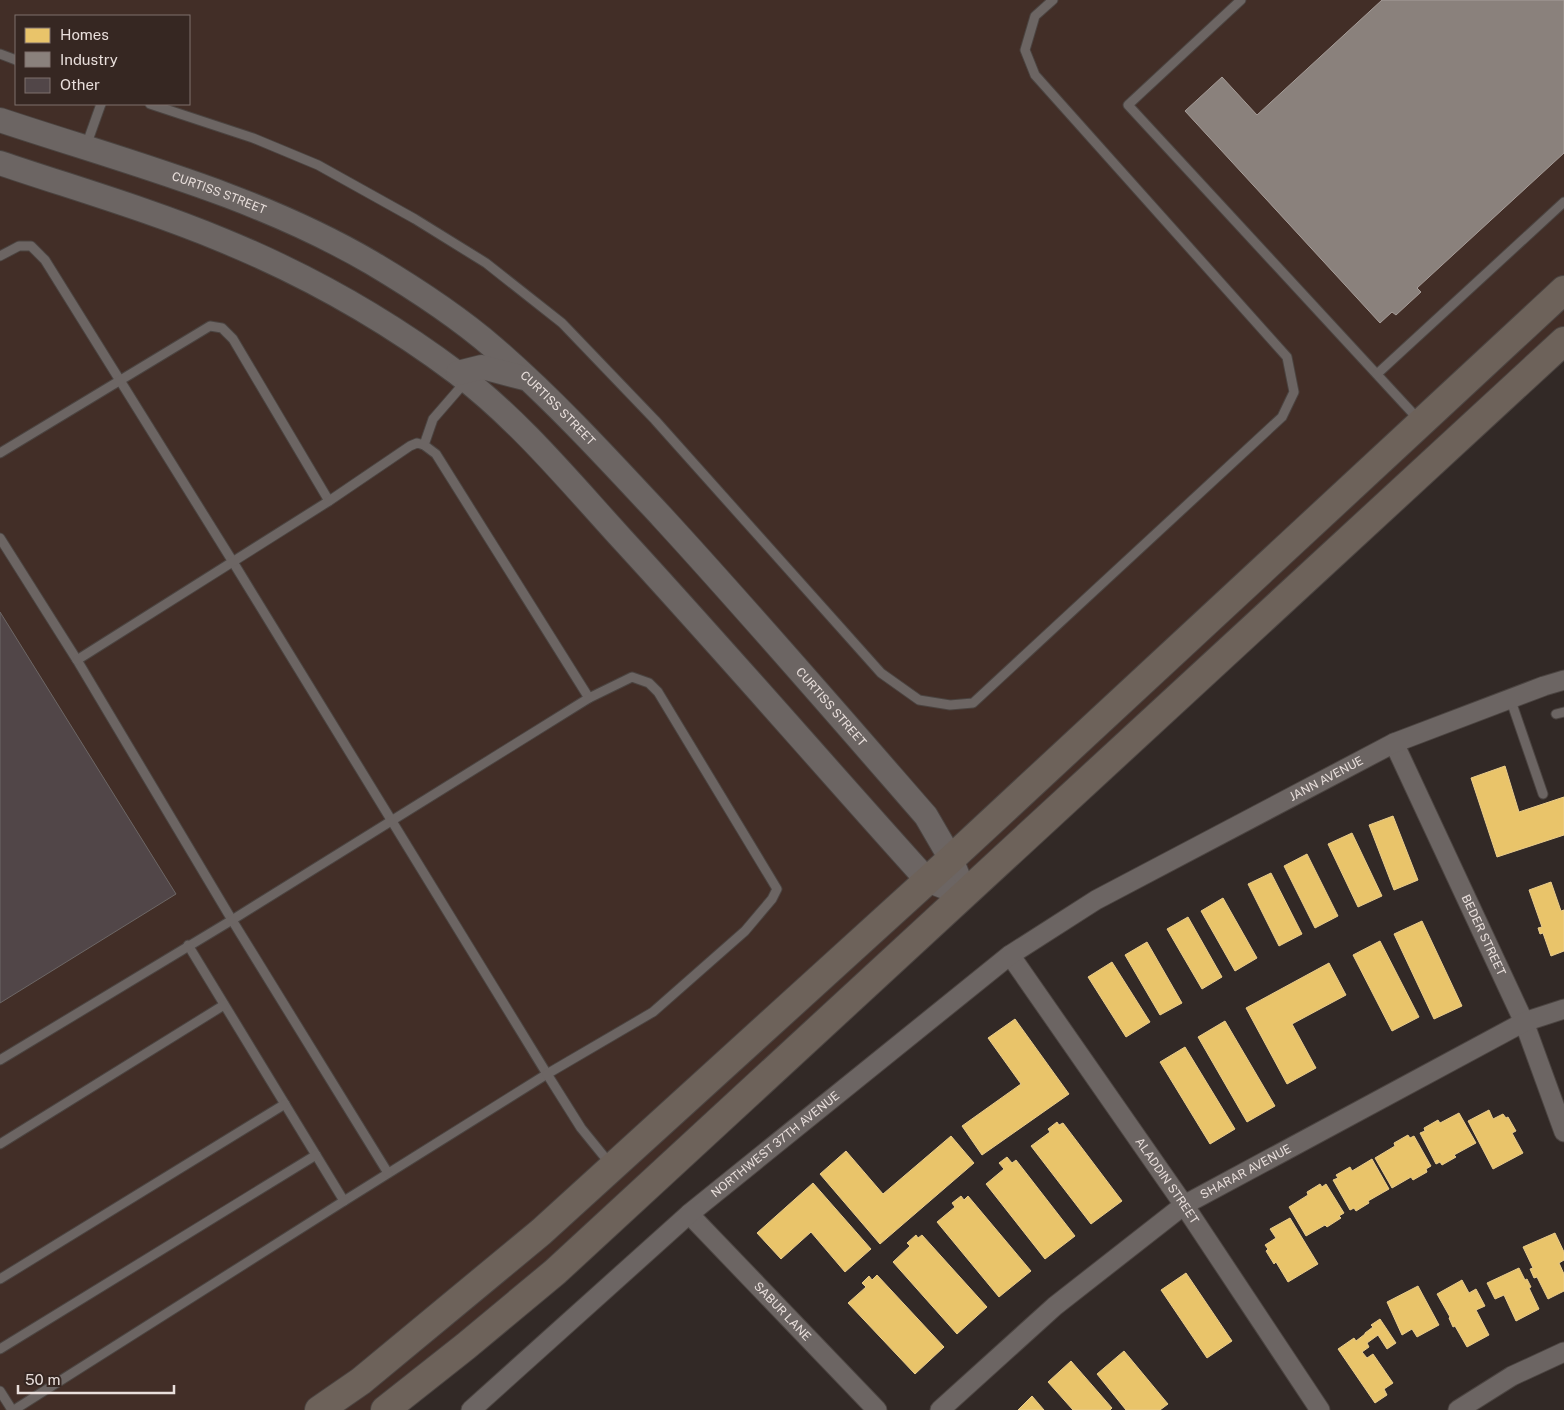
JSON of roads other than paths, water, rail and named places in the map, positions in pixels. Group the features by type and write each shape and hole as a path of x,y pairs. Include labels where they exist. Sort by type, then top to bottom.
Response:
{"main road":[{"path":"319,1410 361,1381 541,1232 951,859 1564,290"},
{"path":"385,1410 555,1272 1564,341"}],"street":[{"name":"CURTISS STREET","path":"0,120 235,198 322,237 363,258 434,303 492,346 582,432 706,566 926,816 951,859 965,894"},
{"path":"0,164 119,202 256,255 297,274 350,303 405,336 462,377 532,441 681,603 927,880 965,894"},
{"path":"462,377 482,367 528,379"},
{"name":"JANN AVENUE","path":"1096,900 1394,743 1510,698 1564,680"},
{"name":"BEDER STREET","path":"1394,743 1524,1022 1564,1132"},
{"name":"NORTHWEST 37TH AVENUE","path":"471,1410 689,1214 1010,955 1096,900"},
{"name":"ALADDIN STREET","path":"1010,955 1184,1206 1320,1410"},
{"name":"SHARAR AVENUE","path":"940,1410 1055,1306 1184,1206 1524,1022 1564,1009"},
{"name":"SABUR LANE","path":"689,1214 877,1410"},
{"path":"1458,1410 1512,1376 1564,1352"}],"lane":[{"path":"153,105 253,138 318,165 416,219 486,263 562,323 576,337 655,420 881,673 920,700 950,705 973,703 1282,417 1294,392 1287,357 1035,75 1025,50 1035,16 1052,0"},
{"path":"1241,0 1128,105 1421,422"},
{"path":"0,54 15,60"},
{"path":"86,147 101,105"},
{"path":"1376,374 1564,202"},
{"path":"0,256 19,246 31,246 45,260 547,1074 581,1128 612,1167"},
{"path":"0,452 210,326 222,328 233,339 329,501"},
{"path":"424,445 433,419 462,377"},
{"path":"77,660 329,501 417,443 424,445 436,454 589,698"},
{"path":"0,538 77,660 232,920 388,1173"},
{"path":"0,1060 232,920 589,698 632,677 649,683 658,692 777,890 772,899 745,931 653,1012 547,1074 13,1410 0,1391"},
{"path":"1510,698 1543,794"},
{"path":"188,945 344,1201"},
{"path":"0,1144 224,1005"},
{"path":"0,1279 285,1104"},
{"path":"0,1349 316,1155"}]}
